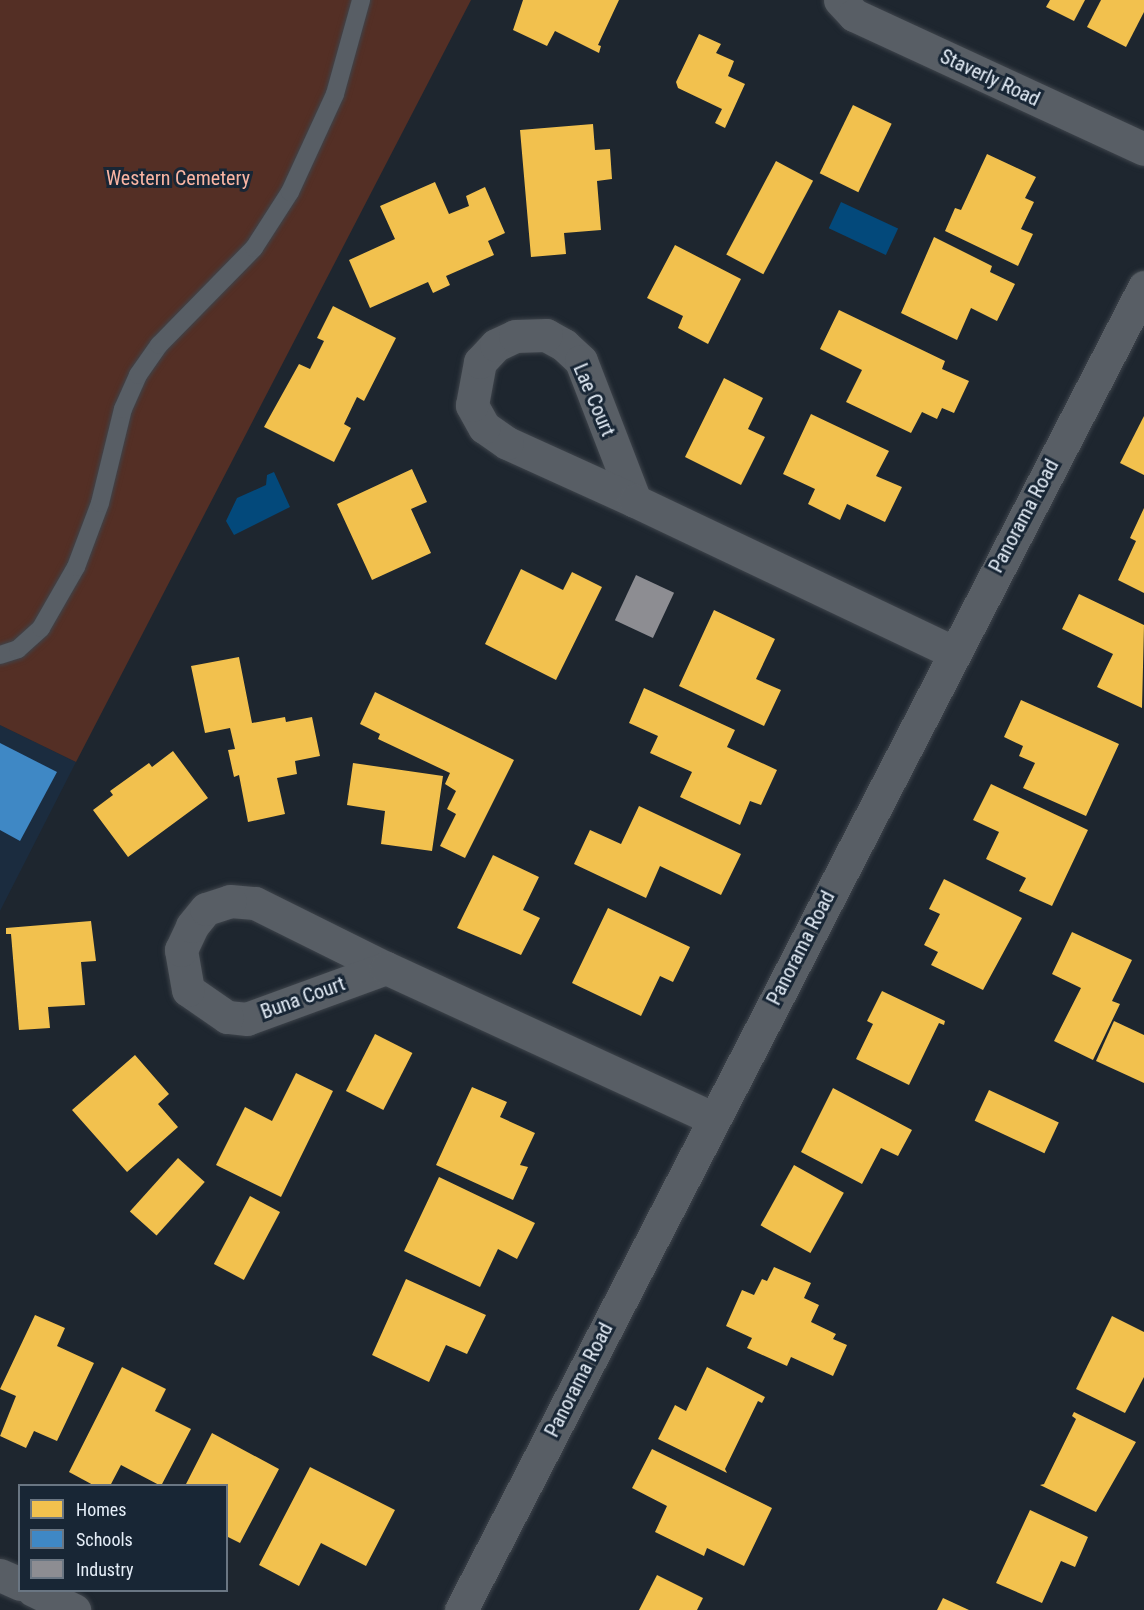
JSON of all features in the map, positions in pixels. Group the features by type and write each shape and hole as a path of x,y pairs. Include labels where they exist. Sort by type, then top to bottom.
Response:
{"street":[{"name":"Staverly Road","path":"840,0 854,15 1144,149"},
{"name":"Panorama Road","path":"461,1610 953,652 1144,287"},
{"name":"Lae Court","path":"634,501 581,361 546,334 515,336 496,345 480,362 474,382 472,405 484,427 507,443 953,652"},
{"name":"Buna Court","path":"386,968 248,1019 227,1017 188,990 181,950 192,926 206,909 230,901 255,903 386,968 714,1119"},
{"path":"0,1575 18,1583"},
{"path":"37,1592 74,1610"}],"lane":[{"path":"0,655 18,649 41,628 76,567 100,503 123,409 138,375 159,345 254,248 290,192 335,94 361,0"}],"shaded area":[{"path":"0,725 76,762 0,911"}],"green space":[{"name":"Western Cemetery","path":"0,0 471,0 76,762 0,725"}],"water":[{"path":"841,202 898,229 886,255 829,228"},
{"path":"274,472 290,507 234,535 226,521 237,498 266,485 267,475"}],"building: Homes":[{"path":"523,0 619,0 598,45 601,46 599,53 555,31 547,46 513,30"},
{"path":"1050,0 1085,0 1074,21 1046,7"},
{"path":"1101,0 1144,0 1144,12 1126,47 1087,27"},
{"path":"699,34 721,44 716,53 734,61 728,76 745,84 725,128 715,123 722,109 678,88 676,82"},
{"path":"853,105 892,124 858,192 820,173"},
{"path":"593,124 595,150 610,149 612,179 597,181 601,230 564,233 566,254 531,257 520,130"},
{"path":"987,154 1036,177 1025,198 1034,202 1021,229 1033,234 1018,266 945,231 955,208 961,210"},
{"path":"776,161 813,181 763,274 726,255"},
{"path":"435,182 449,214 469,206 466,196 485,187 505,233 488,241 494,255 446,276 450,285 433,293 428,282 370,308 349,260 395,239 380,206"},
{"path":"934,237 992,266 990,272 1015,284 997,321 971,308 957,340 901,313"},
{"path":"675,245 741,279 708,344 678,328 683,316 647,298"},
{"path":"333,306 396,338 364,401 357,397 344,424 351,428 334,462 264,427 299,364 310,369 324,341 317,338"},
{"path":"839,310 945,361 942,369 969,381 954,413 942,408 937,419 922,412 911,433 846,402 862,370 820,349"},
{"path":"724,378 763,398 748,429 765,437 741,485 685,457"},
{"path":"811,414 889,451 876,476 902,487 885,522 847,504 840,520 808,504 815,489 783,474"},
{"path":"1144,416 1144,475 1120,463"},
{"path":"412,469 427,502 411,509 431,553 372,580 337,504"},
{"path":"1144,508 1144,593 1118,580 1136,541 1130,538"},
{"path":"521,569 563,590 572,572 602,587 556,680 485,644"},
{"path":"1079,594 1144,625 1142,708 1097,687 1113,654 1062,629"},
{"path":"714,610 775,639 756,679 781,690 764,726 679,686"},
{"path":"239,657 252,723 285,717 286,722 312,717 320,756 295,761 297,774 277,778 285,814 248,822 239,775 234,777 228,750 235,749 230,728 205,733 191,666"},
{"path":"644,688 735,730 727,747 777,770 761,805 750,801 740,825 680,797 692,772 650,753 658,736 629,723"},
{"path":"375,692 514,760 465,858 440,846 456,814 447,809 456,791 445,784 450,773 378,739 380,734 360,724"},
{"path":"1021,700 1119,744 1086,816 1023,788 1035,763 1019,756 1023,746 1004,737"},
{"path":"173,751 208,798 128,857 93,810 113,795 110,791 149,763 152,767"},
{"path":"353,763 443,776 432,851 381,844 385,811 347,805"},
{"path":"991,784 1088,830 1052,906 1019,891 1026,878 986,859 999,832 973,820"},
{"path":"639,806 741,854 721,895 660,866 646,898 574,864 590,830 621,844"},
{"path":"493,855 539,877 523,910 540,918 521,955 457,928"},
{"path":"944,879 1022,918 983,990 931,965 938,952 924,945 940,914 929,909"},
{"path":"608,908 690,947 673,982 660,976 641,1016 572,983"},
{"path":"91,921 96,961 81,962 85,1005 48,1007 50,1028 19,1030 11,934 6,934 6,928"},
{"path":"1072,932 1132,960 1112,1001 1120,1004 1093,1060 1054,1041 1081,988 1052,974"},
{"path":"882,991 945,1021 944,1025 939,1023 909,1085 856,1059 873,1024 867,1021"},
{"path":"1114,1021 1144,1035 1144,1083 1096,1061"},
{"path":"375,1034 412,1053 383,1110 346,1091"},
{"path":"135,1055 169,1094 158,1104 178,1127 127,1172 72,1110"},
{"path":"296,1073 333,1091 281,1197 216,1165 245,1107 272,1121"},
{"path":"472,1087 507,1102 500,1117 535,1133 520,1165 528,1167 513,1200 436,1165"},
{"path":"833,1088 912,1130 898,1156 881,1148 862,1184 801,1152"},
{"path":"989,1090 1059,1123 1044,1153 975,1121"},
{"path":"178,1158 205,1182 157,1236 130,1212"},
{"path":"794,1165 844,1193 810,1253 761,1225"},
{"path":"439,1177 535,1223 517,1259 498,1249 480,1287 404,1251"},
{"path":"250,1196 280,1212 244,1280 214,1264"},
{"path":"774,1267 811,1283 804,1298 819,1305 811,1322 836,1334 833,1339 847,1345 833,1376 791,1357 787,1366 747,1348 752,1338 726,1326 742,1290 754,1295 762,1279 767,1281"},
{"path":"406,1279 486,1315 467,1354 446,1345 429,1382 372,1355"},
{"path":"35,1315 65,1328 57,1346 94,1363 57,1441 34,1431 26,1448 0,1436 16,1396 0,1389"},
{"path":"1112,1316 1144,1332 1144,1377 1125,1413 1076,1389"},
{"path":"122,1367 166,1389 155,1411 191,1429 162,1484 157,1484 121,1465 111,1484 91,1484 69,1472"},
{"path":"707,1367 765,1397 762,1403 758,1401 725,1469 727,1473 658,1439 675,1405 686,1411"},
{"path":"1074,1412 1136,1442 1096,1512 1040,1485 1044,1484 1076,1419 1072,1416"},
{"path":"212,1433 279,1469 240,1543 228,1537 228,1484 186,1484"},
{"path":"652,1449 772,1508 744,1566 707,1548 704,1556 655,1532 667,1506 632,1488"},
{"path":"310,1467 395,1510 366,1566 321,1543 299,1586 259,1565"},
{"path":"1030,1510 1088,1537 1075,1567 1061,1561 1042,1603 996,1583"},
{"path":"657,1575 703,1598 697,1610 639,1610"},
{"path":"943,1598 969,1610 937,1610"}],"building: Schools":[{"path":"0,743 57,772 20,841 0,830"}],"building: Industry":[{"path":"636,575 674,593 653,638 615,620"}]}
